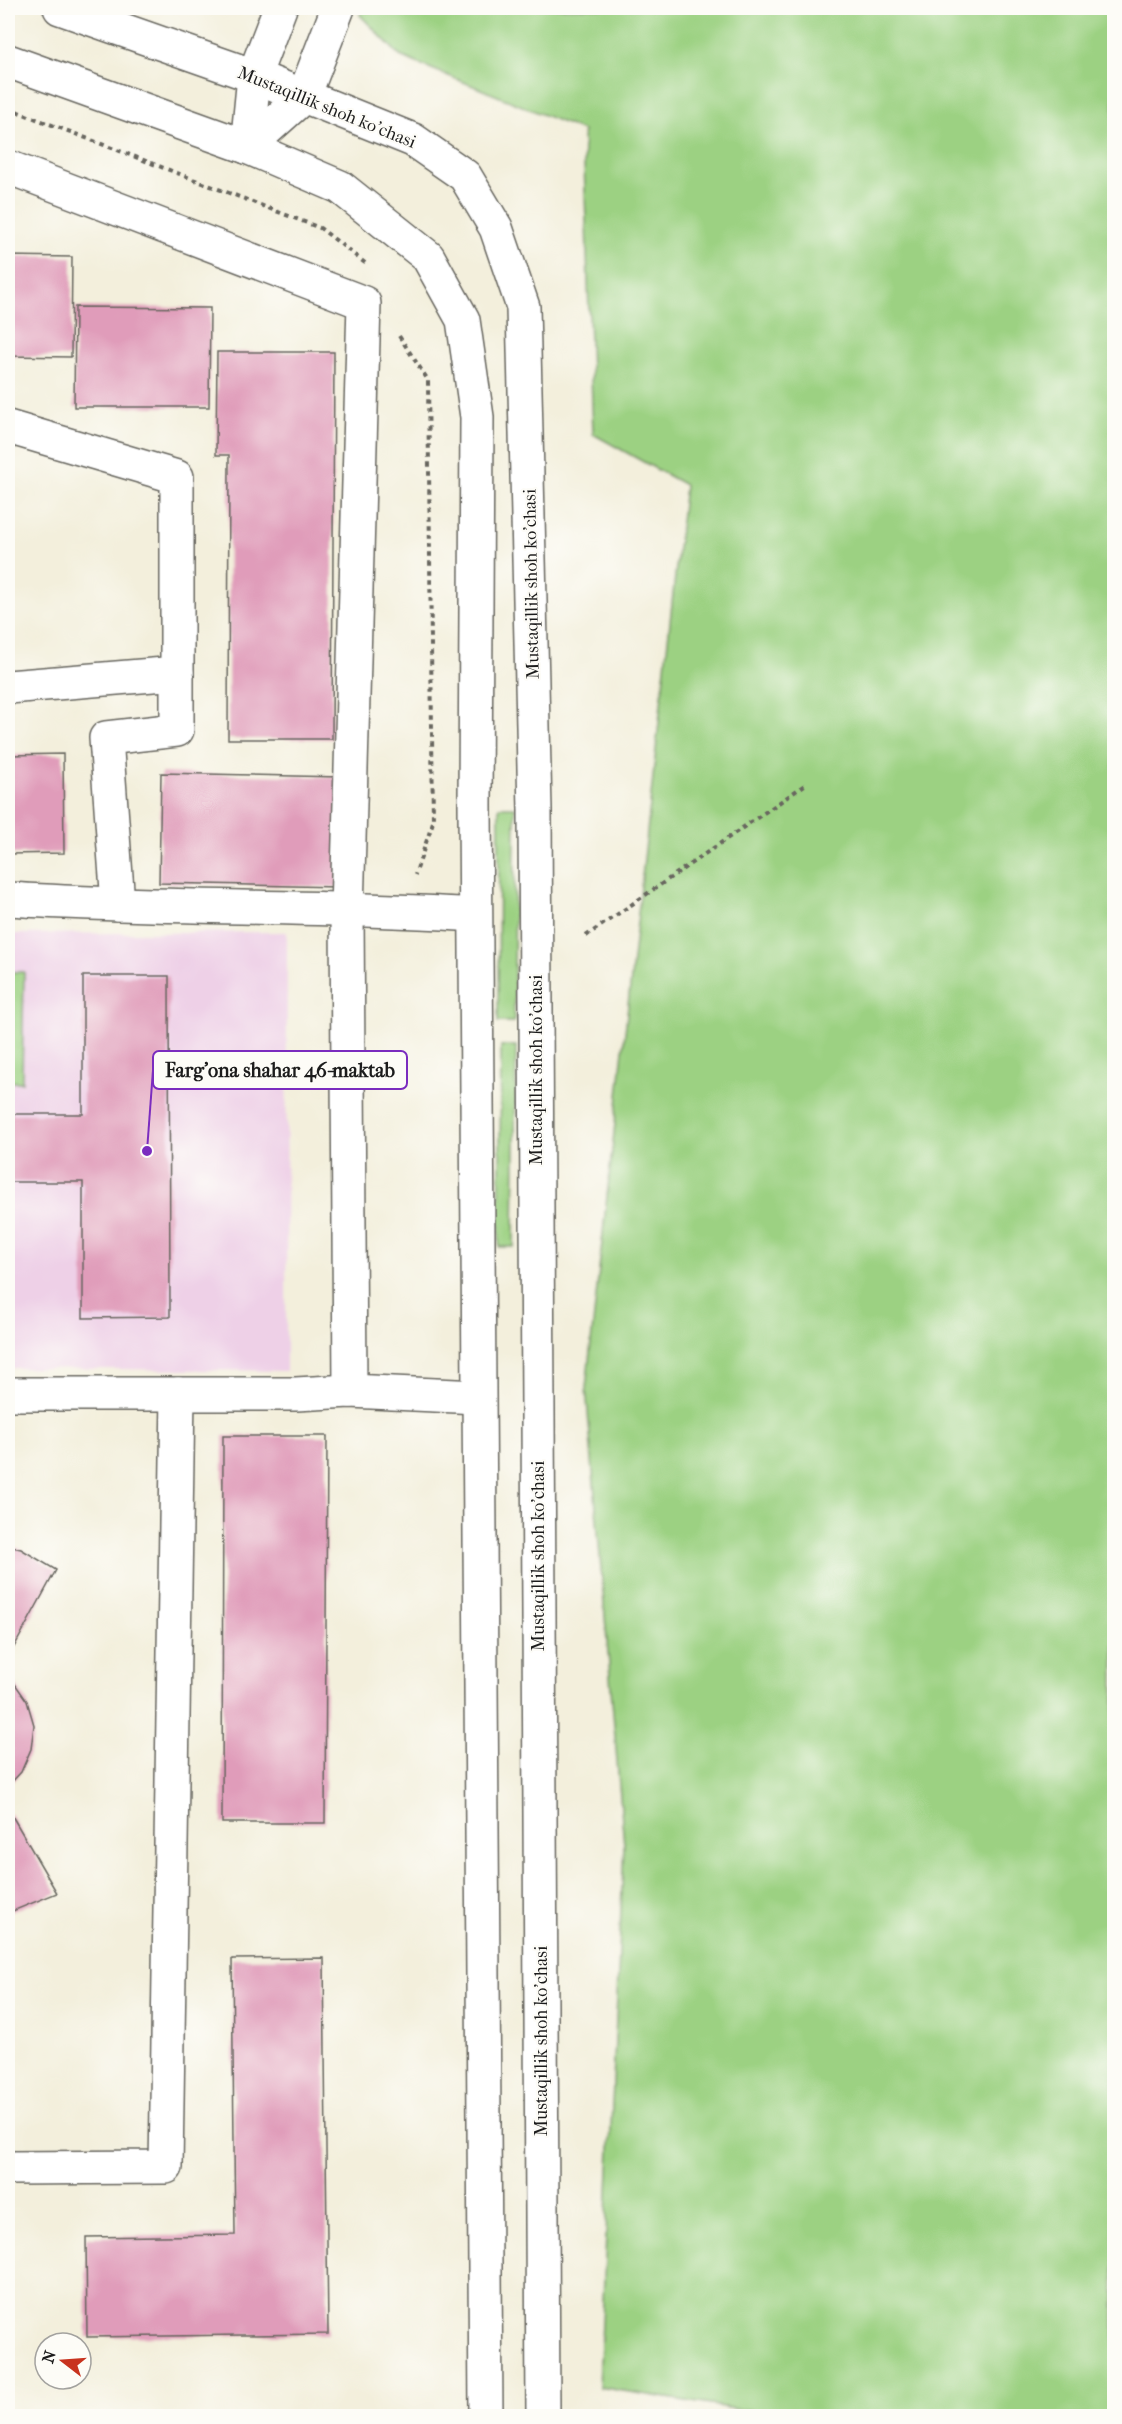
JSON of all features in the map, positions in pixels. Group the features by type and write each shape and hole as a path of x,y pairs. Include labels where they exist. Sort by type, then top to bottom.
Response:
{"street":[{"name":"Mustaqillik shoh ko'chasi","path":"60,8 254,76 413,140 465,177 496,228 523,307 535,822 543,2416"},
{"path":"247,147 254,76 280,8"},
{"path":"247,147 304,96 338,8"},
{"path":"8,61 247,147 340,187 428,257 463,320 477,417 478,1397 486,2416"},
{"path":"8,167 364,303 347,911 350,1391"},
{"path":"8,427 177,477 177,730 106,738 118,904"},
{"path":"8,687 177,674"},
{"path":"8,899 347,911 404,910 476,915"},
{"path":"8,1394 296,1394 350,1391 478,1397"},
{"path":"8,2168 166,2167 178,1394"}],"path":[{"path":"586,936 806,784"}],"shaded area":[{"path":"287,932 286,1371 8,1368 8,934"}],"green space":[{"path":"362,8 1114,8 1114,2416 779,2416 599,2387 624,1845 586,1388 685,485 593,434 583,131 400,56 360,15"},
{"path":"499,807 515,807 514,1022 498,1022"},
{"path":"8,972 24,972 22,1082 8,1082"},
{"path":"501,1046 516,1046 514,1247 499,1247"}],"building":[{"path":"8,256 72,257 71,357 8,356"},
{"path":"75,307 210,308 209,407 74,407"},
{"path":"217,352 334,352 332,739 228,739 229,455 216,455"},
{"path":"63,754 64,853 8,854 8,755"},
{"path":"161,773 341,777 338,887 159,883"},
{"path":"83,976 169,976 170,1317 83,1318 83,1182 8,1182 8,1114 83,1114"},
{"path":"223,1436 327,1436 325,1823 222,1823"},
{"path":"8,1546 21,1549 56,1570 13,1649 8,1646"},
{"path":"8,1677 27,1701 34,1725 31,1749 21,1772 8,1786"},
{"path":"11,1814 57,1893 8,1913 8,1816"},
{"path":"324,1958 328,2334 93,2337 93,2331 87,2331 86,2237 235,2235 232,1959"}],"place":[{"name":"Farg'ona shahar 46-maktab","path":"147,1151"}]}
